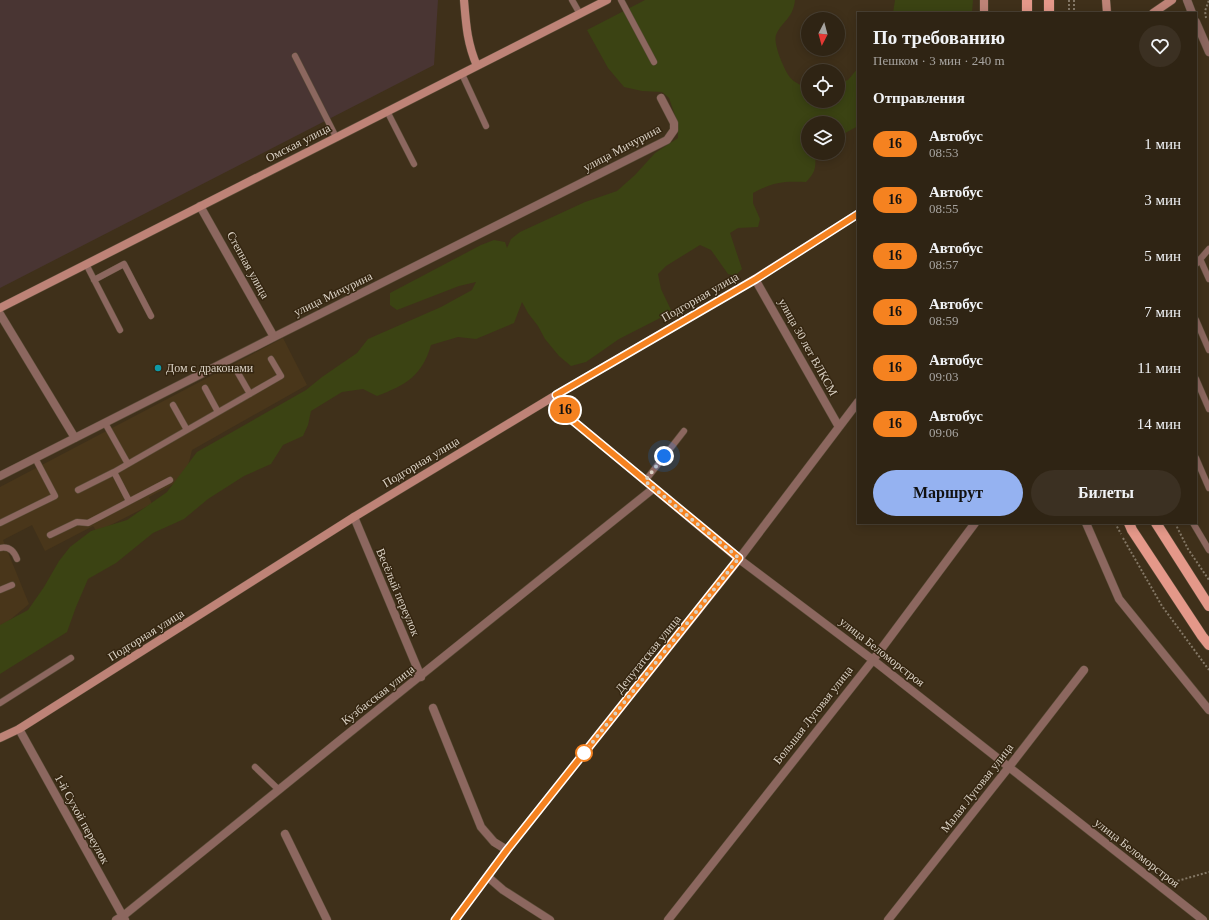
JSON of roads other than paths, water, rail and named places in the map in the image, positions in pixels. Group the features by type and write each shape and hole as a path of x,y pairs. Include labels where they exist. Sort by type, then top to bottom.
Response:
{"main road":[{"path":"1027,0 1027,12"},
{"path":"1049,0 1049,12"},
{"path":"1129,524 1209,645"},
{"path":"1157,524 1209,606"}],"street":[{"path":"464,0 470,49 477,66"},
{"name":"Омская улица","path":"0,308 607,0"},
{"path":"984,0 984,12"},
{"path":"1106,0 1107,12"},
{"path":"1154,12 1172,0"},
{"path":"1186,0 1192,12"},
{"path":"1197,24 1209,52"},
{"name":"улица Мичурина","path":"0,476 667,140 674,130 674,123 661,98"},
{"name":"Степная улица","path":"200,206 274,337"},
{"name":"Подгорная улица","path":"0,738 19,729 354,517 556,395 756,279 857,215"},
{"name":"улица 30 лет ВЛКСМ","path":"756,279 839,427"},
{"path":"0,314 75,438"},
{"name":"улица Беломорстроя","path":"556,395 572,420 739,558 873,660 1203,920"},
{"name":"Депутатская улица","path":"454,920 507,850 739,558 857,403"},
{"name":"Кузбасская улица","path":"121,919 278,789 421,677 654,488"},
{"name":"Весёлый переулок","path":"354,517 421,677"},
{"name":"Большая Луговая улица","path":"668,920 873,660 974,524"},
{"path":"1086,524 1119,600 1209,710"},
{"name":"Малая Луговая улица","path":"888,920 1084,670"},
{"path":"433,708 481,827 494,842 507,850"},
{"name":"1-й Сухой переулок","path":"19,729 121,919"},
{"path":"285,834 327,920"},
{"path":"488,877 503,890 550,920"}],"lane":[{"path":"572,0 580,14"},
{"path":"621,0 654,62"},
{"path":"295,56 336,137"},
{"path":"462,74 486,126"},
{"path":"387,112 414,164"},
{"path":"1209,249 1198,261 1209,279"},
{"path":"86,264 120,330"},
{"path":"94,280 124,264 151,316"},
{"path":"1197,322 1209,350"},
{"path":"78,490 114,472 281,376 271,359"},
{"path":"238,373 250,394"},
{"path":"1197,381 1209,409"},
{"path":"205,388 218,412"},
{"path":"173,405 187,430"},
{"path":"104,423 128,464"},
{"path":"645,481 684,431"},
{"path":"0,523 55,496 35,458"},
{"path":"1197,460 1209,488"},
{"path":"114,472 129,501"},
{"path":"50,535 77,522 88,523 170,480"},
{"path":"1194,524 1209,550"},
{"path":"0,548 8,548 14,552 17,559"},
{"path":"0,590 12,585"},
{"path":"0,703 71,658"},
{"path":"255,766 278,789"}],"place":[{"name":"Дом с драконами","path":"158,368"}]}
